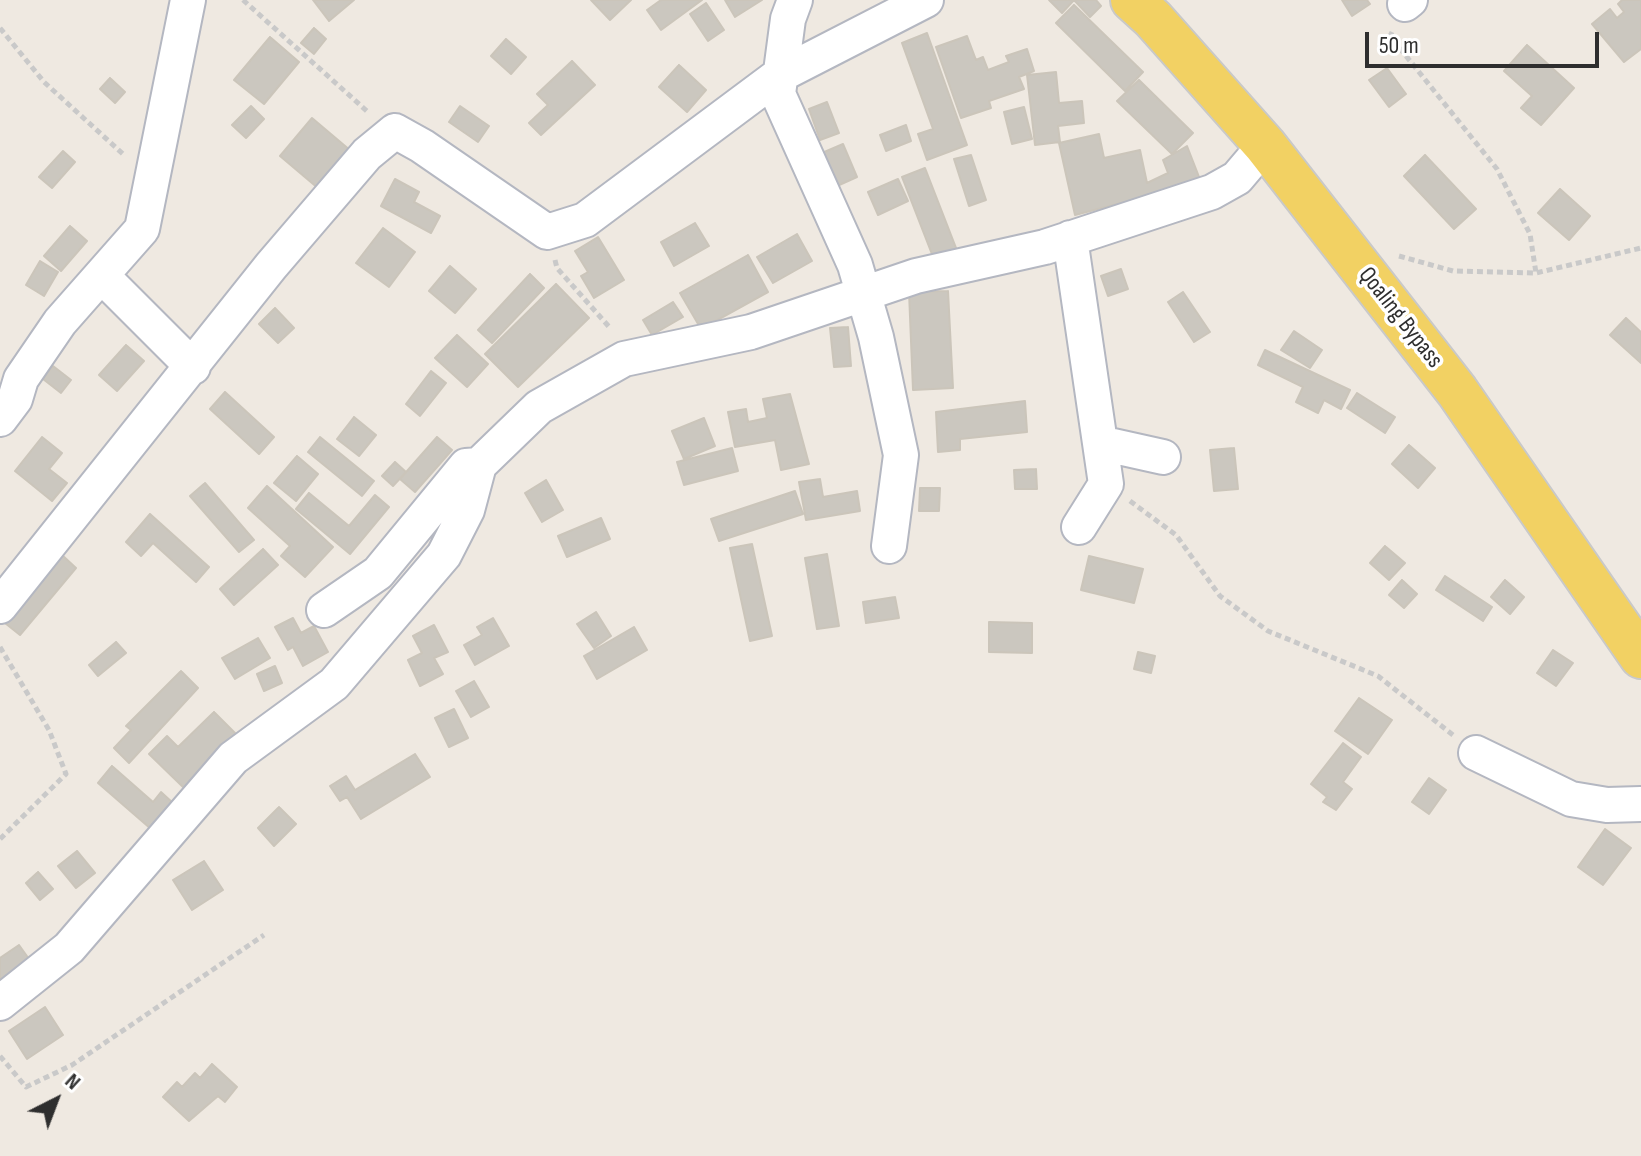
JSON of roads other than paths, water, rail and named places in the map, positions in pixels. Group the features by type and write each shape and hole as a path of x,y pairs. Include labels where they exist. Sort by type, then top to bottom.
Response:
{"main road":[{"name":"Qoaling Bypass","path":"1132,0 1153,19 1265,145 1506,458 1641,657"}],"street":[{"path":"0,419 15,399 21,379 60,322 142,229 188,0"},
{"path":"795,0 778,76 778,94 865,292 901,455 889,546"},
{"path":"0,606 271,266 367,154 395,131 422,146 547,232 585,220 778,76 926,0"},
{"path":"0,1003 69,948 233,758 334,684 444,555 467,510 479,465 539,407 624,359 751,332 916,276 1045,247 1212,192 1237,178 1265,145"},
{"path":"1070,238 1106,484 1079,527"},
{"path":"102,276 193,367"},
{"path":"1100,443 1163,457"},
{"path":"324,610 378,573 466,466 479,465"},
{"path":"1476,753 1571,799 1607,805 1641,804"}]}
